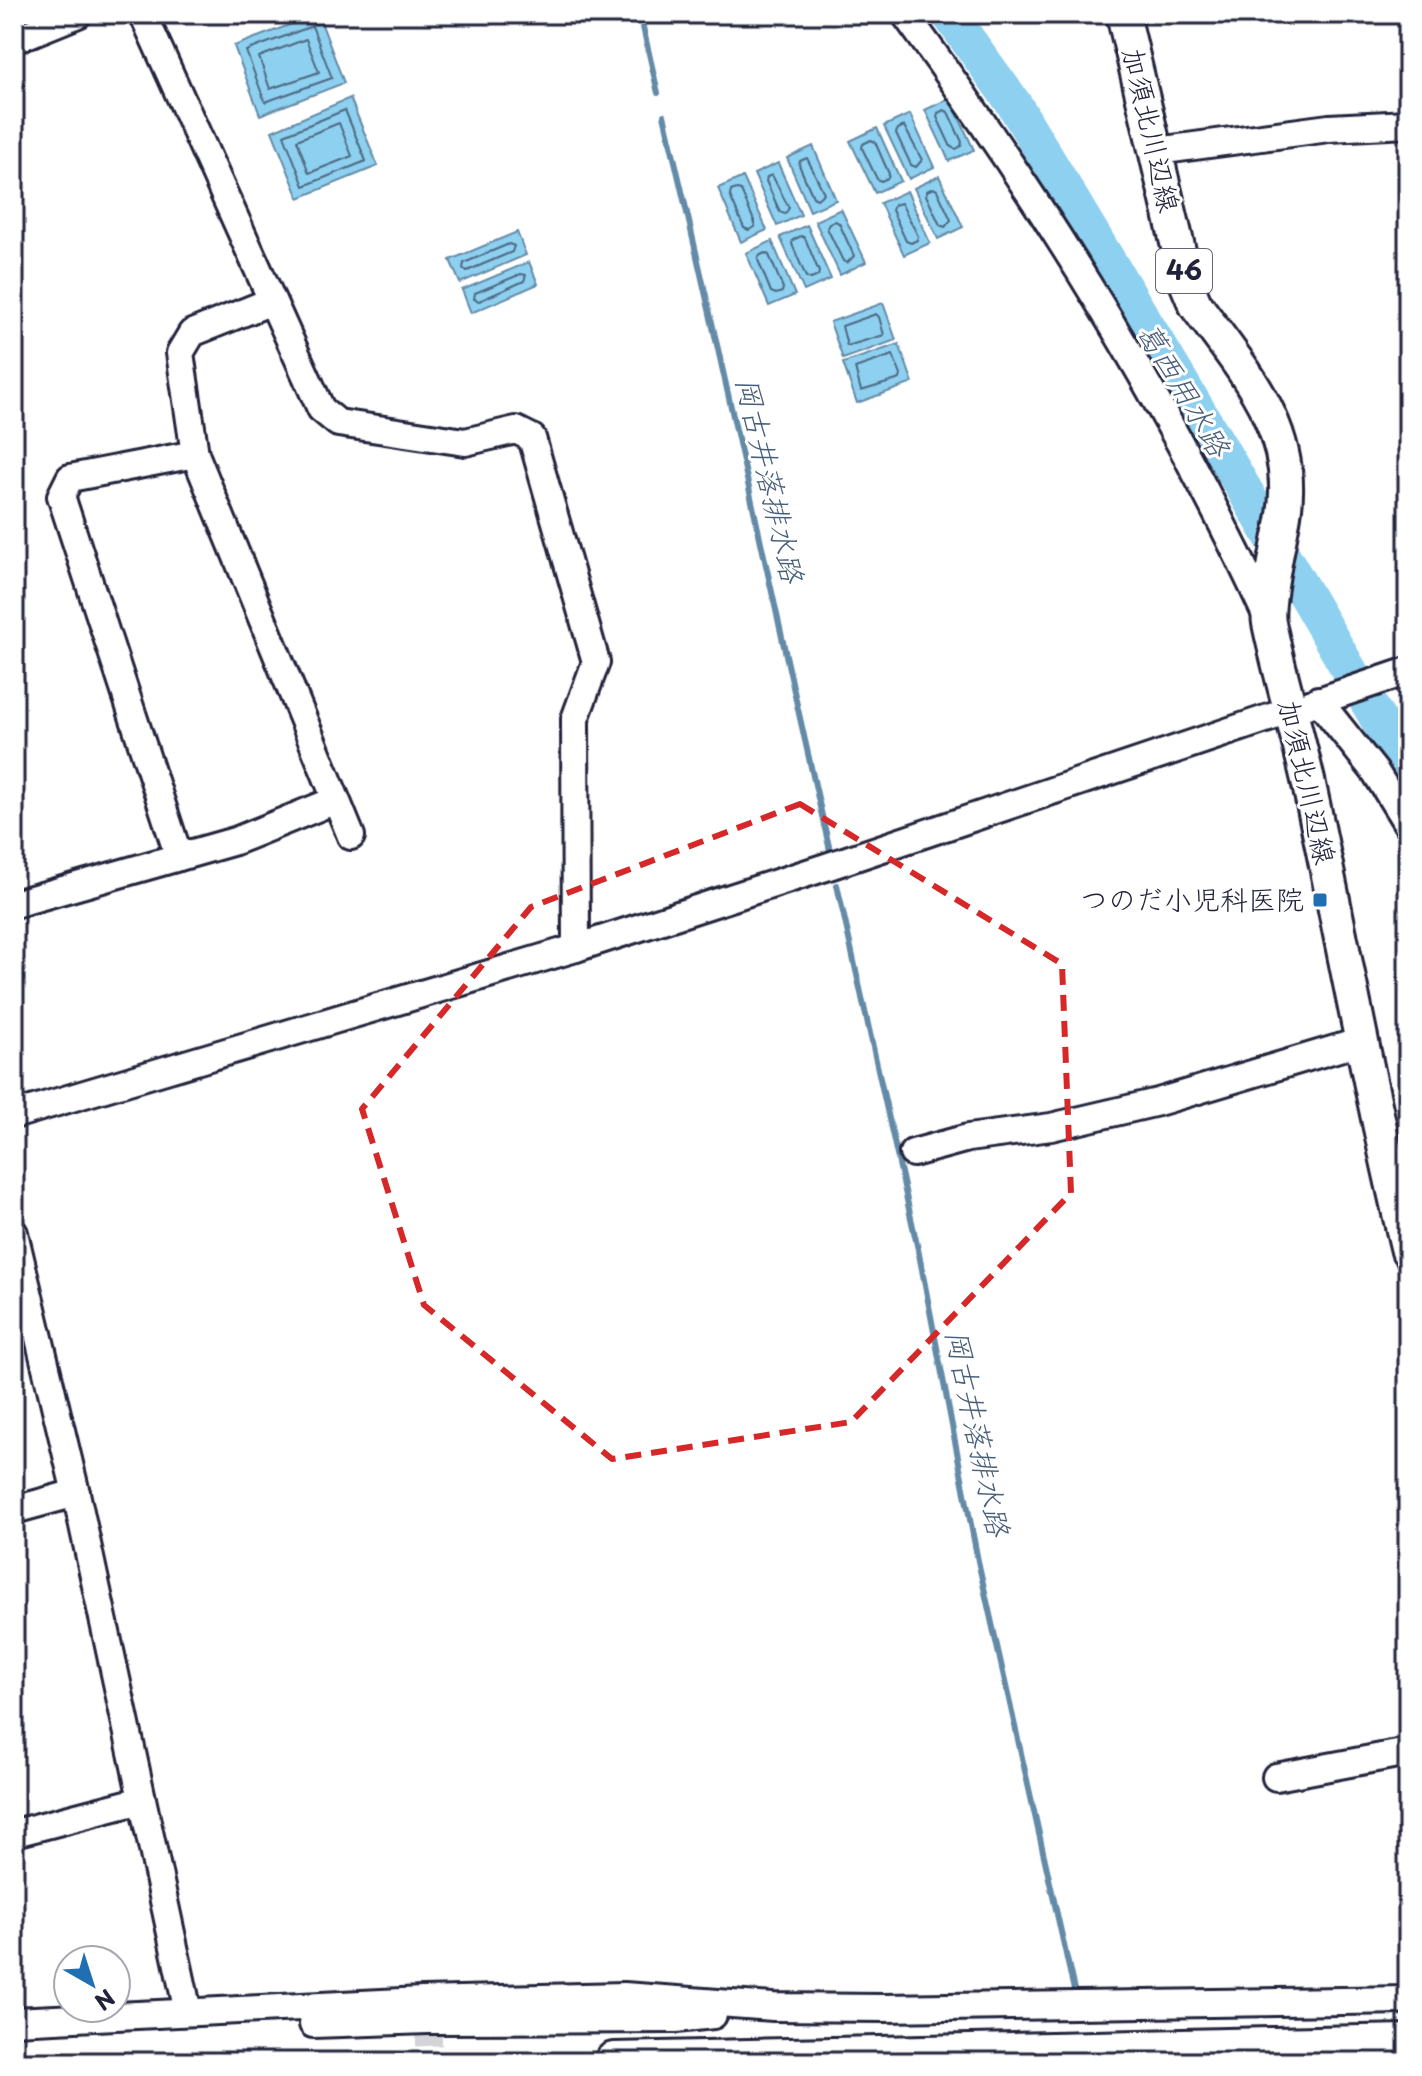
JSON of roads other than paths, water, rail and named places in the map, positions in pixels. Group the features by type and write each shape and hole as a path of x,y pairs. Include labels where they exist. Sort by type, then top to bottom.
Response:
{"highway":[{"path":"614,2062 1408,2044"}],"main road":[{"name":"加須北川辺線","path":"1123,14 1187,285 1195,304 1270,411 1279,439 1285,472 1285,507 1270,607 1305,704 1362,1041 1408,1251"}],"street":[{"path":"14,40 78,14"},
{"path":"143,14 321,409 338,423 465,442 516,430 532,438 596,662 575,719 576,948"},
{"path":"905,14 967,98 1127,347 1239,556 1270,607"},
{"path":"1157,151 1329,128 1408,124"},
{"path":"272,301 192,333 180,353 195,454 351,836"},
{"path":"179,857 61,496 70,478 195,454"},
{"path":"14,1115 576,948 833,865 1398,674"},
{"path":"1305,704 1376,773 1408,825"},
{"path":"14,904 235,841 336,800"},
{"path":"913,1153 968,1138 1051,1127 1143,1105 1362,1041"},
{"path":"14,1233 76,1493 188,2012"},
{"path":"14,1510 76,1493"},
{"path":"1276,1777 1408,1752"},
{"path":"19,1832 142,1800"},
{"path":"14,2021 422,2001 624,1996 773,2007 884,2008 1408,2000"}],"water":[{"path":"318,14 344,83 260,115 234,46"},
{"path":"350,98 378,166 299,198 272,131"},
{"path":"950,98 974,150 949,161 925,110"},
{"path":"910,114 934,167 909,179 884,126"},
{"path":"877,128 901,181 875,193 850,141"},
{"path":"813,146 836,200 810,211 787,158"},
{"path":"778,163 801,215 777,226 754,174"},
{"path":"939,176 963,227 938,239 914,188"},
{"path":"743,177 767,230 741,242 718,188"},
{"path":"907,191 930,243 904,255 880,203"},
{"path":"841,209 866,262 840,275 815,221"},
{"path":"807,225 831,279 804,291 780,237"},
{"path":"517,232 526,255 460,283 450,260"},
{"path":"772,241 795,295 769,306 746,253"},
{"path":"529,262 538,284 471,313 462,290"},
{"path":"883,303 896,340 843,359 830,322"},
{"path":"899,344 913,383 857,403 843,363"}],"waterway":[{"name":"岡古井落排水路","path":"640,14 658,93"},
{"name":"葛西用水路","path":"949,14 1014,104 1216,441 1408,771"},
{"name":"岡古井落排水路","path":"664,115 831,855"},
{"name":"岡古井落排水路","path":"837,885 919,1254 978,1561 1074,1990"}],"tunnel":[{"path":"428,2020 430,2062"}],"place":[{"name":"つのだ小児科医院","path":"1320,900"}]}
